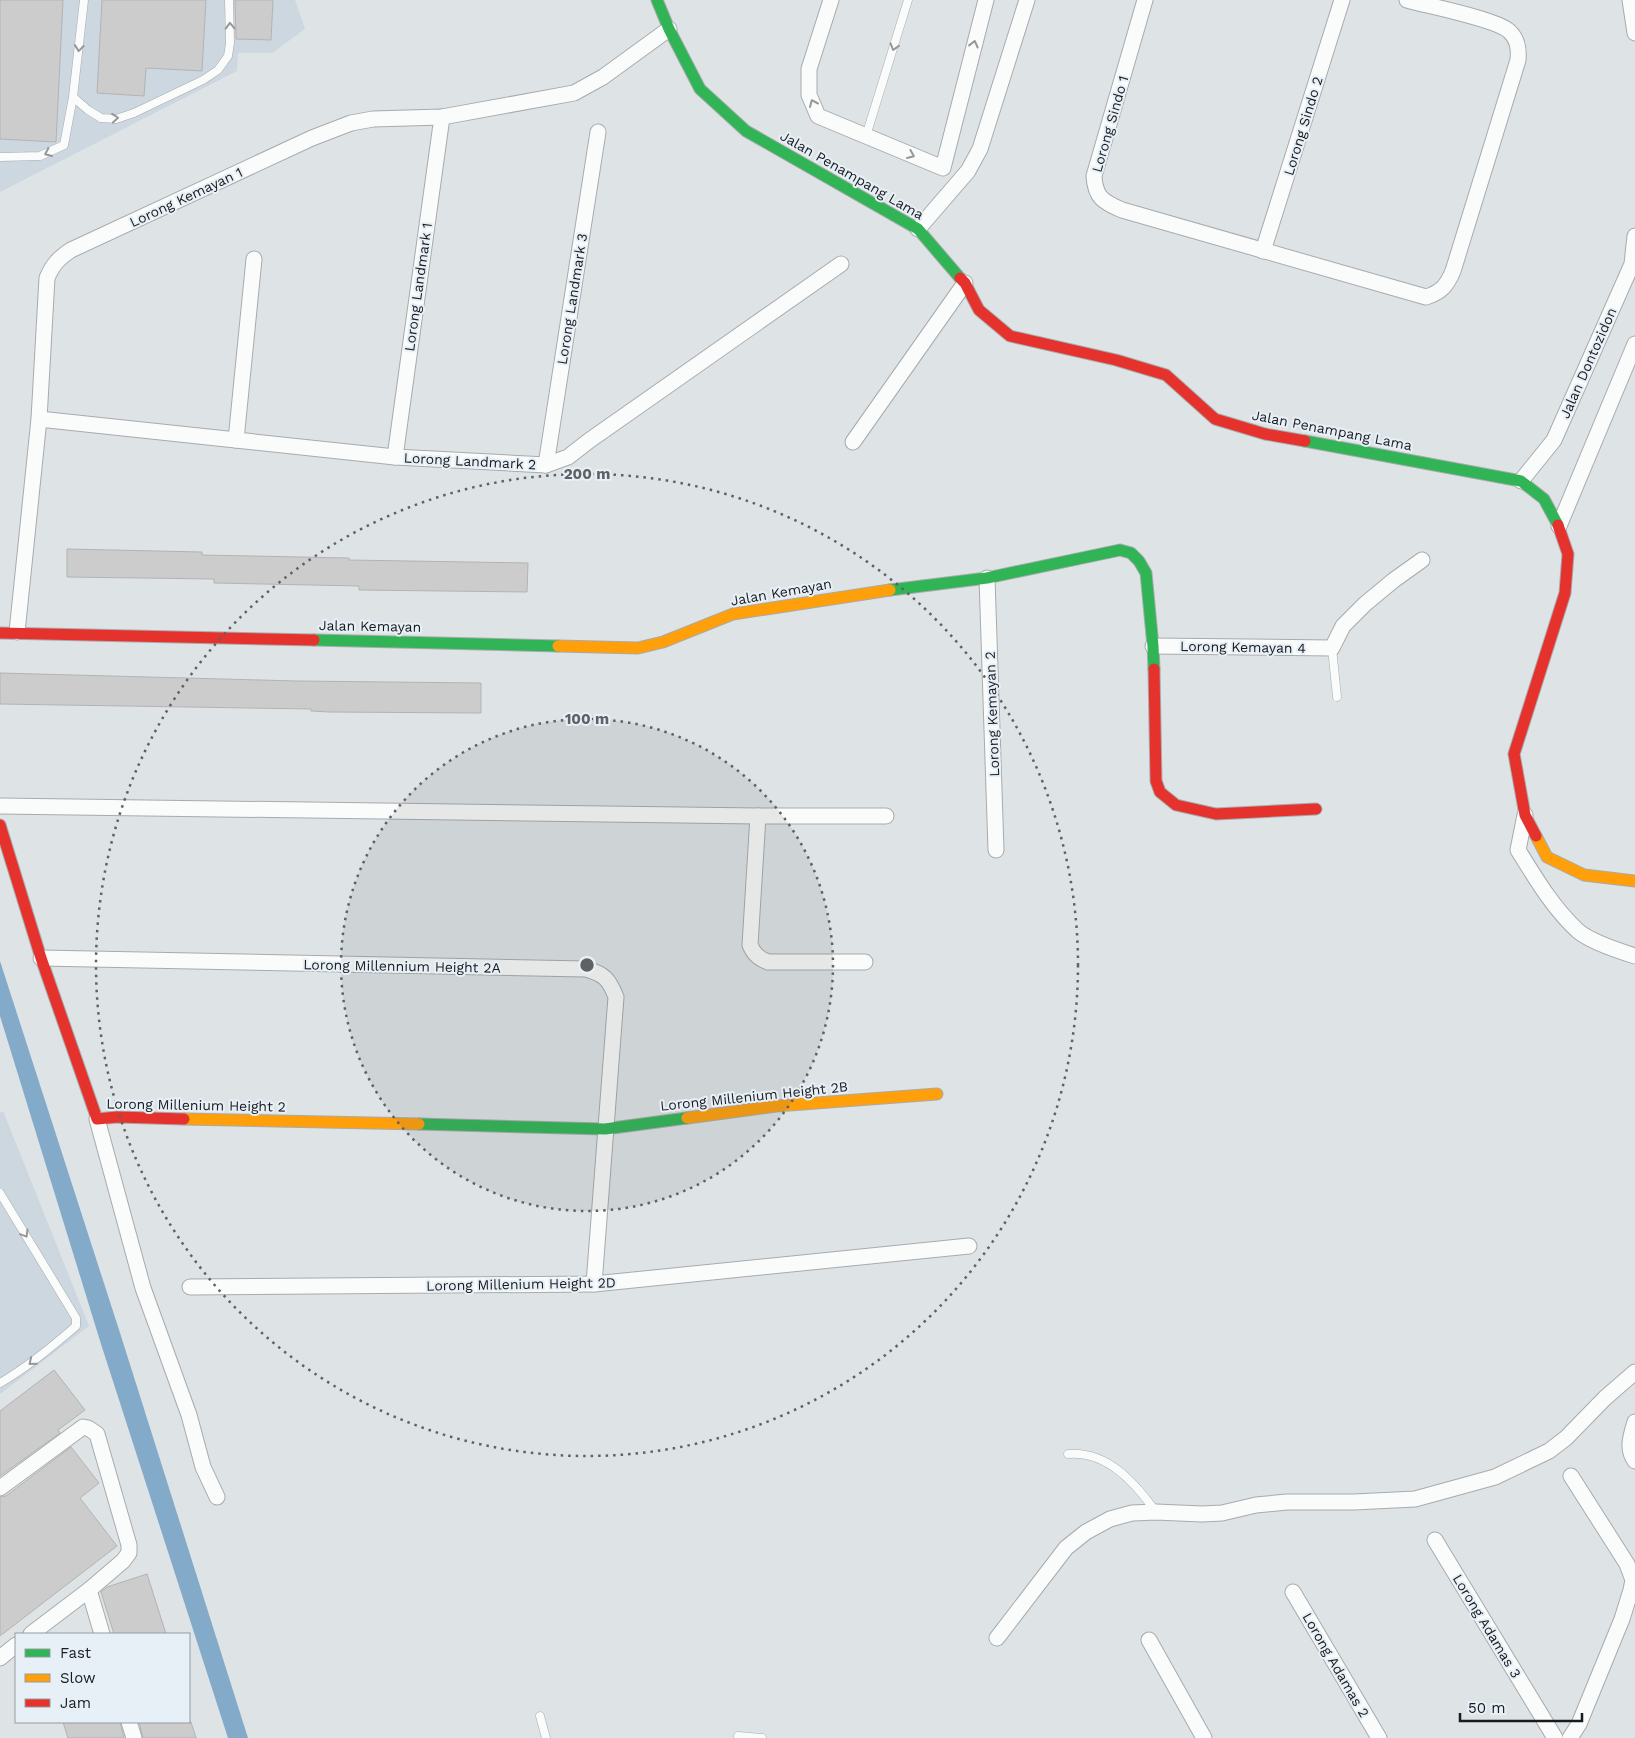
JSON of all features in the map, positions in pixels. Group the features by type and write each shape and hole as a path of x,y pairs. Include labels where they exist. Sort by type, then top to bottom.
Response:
{"street":[{"name":"Jalan Penampang Lama","path":"657,0 669,29 700,89 746,131 918,229 964,283 979,310 1010,336 1116,360 1166,375 1215,419 1266,434 1521,481 1544,499 1559,526 1568,554 1565,593 1514,754 1525,815 1547,858 1584,875 1635,881"},
{"path":"831,0 809,69 809,95 818,116 943,168 986,0"},
{"path":"918,229 968,171 980,149 1027,0"},
{"name":"Lorong Sindo 1","path":"1145,0 1094,176 1095,189 1108,204 1122,210 1426,297 1443,289 1453,271 1519,51 1518,43 1514,36 1500,25 1407,0"},
{"name":"Lorong Sindo 2","path":"1264,251 1342,0"},
{"path":"1630,0 1635,33"},
{"name":"Lorong Kemayan 1","path":"17,632 39,419 47,278 59,258 71,250 286,150 351,123 373,119 442,116 574,93 603,77 669,29"},
{"name":"Lorong Landmark 1","path":"395,457 442,116"},
{"name":"Lorong Landmark 3","path":"546,465 598,132"},
{"name":"Jalan Dontozidon","path":"1521,481 1554,440 1632,264 1635,236"},
{"path":"236,440 254,259"},
{"name":"Lorong Landmark 2","path":"39,419 395,457 546,465 568,458 598,434 841,264"},
{"path":"852,442 964,283"},
{"path":"1559,526 1635,344"},
{"name":"Jalan Kemayan","path":"0,633 638,648 663,642 733,614 840,597 987,578 1120,550 1131,553 1139,561 1146,573 1153,646 1156,781 1160,792 1176,805 1216,814 1316,809"},
{"path":"1332,648 1343,626 1365,604 1422,560"},
{"name":"Lorong Kemayan 2","path":"987,578 996,850"},
{"name":"Lorong Kemayan 4","path":"1153,646 1332,648"},
{"path":"0,806 886,816"},
{"path":"1525,815 1518,850 1547,897 1580,932 1616,950 1635,956"},
{"path":"758,816 750,945 753,952 759,959 768,962 864,962"},
{"name":"Lorong Millenium Height 2","path":"0,825 41,958 97,1119 117,1117 605,1129"},
{"name":"Lorong Millennium Height 2A","path":"41,958 576,969 598,972 612,986 616,997 605,1129"},
{"name":"Lorong Millenium Height 2B","path":"605,1129 776,1106 937,1094"},
{"path":"97,1119 143,1288 190,1415 203,1467 216,1497"},
{"path":"594,1284 605,1129"},
{"name":"Lorong Millenium Height 2D","path":"190,1288 594,1284 969,1246"},
{"path":"997,1638 1066,1548 1086,1532 1110,1519 1132,1514 1156,1512 1222,1513 1256,1505 1287,1502 1354,1502 1415,1499 1494,1477 1549,1451 1566,1438 1605,1398 1635,1372"},
{"path":"1635,1422 1629,1440 1635,1461"},
{"path":"0,1488 83,1427 94,1431 97,1434 129,1544 129,1553 123,1561 89,1590 32,1633"},
{"path":"1570,1738 1578,1724 1622,1619 1633,1580 1627,1564 1571,1476"},
{"name":"Lorong Adamas 3","path":"1435,1540 1555,1738"},
{"path":"89,1590 102,1633"},
{"name":"Lorong Adamas 2","path":"1293,1592 1379,1738"},
{"path":"1149,1640 1204,1738"},
{"path":"0,1658 15,1646"},
{"path":"129,1723 134,1738"}],"lane":[{"path":"0,157 40,156 64,146 74,97 84,0"},
{"path":"74,97 88,110 101,118 116,119 134,113 203,80 218,70 228,56 230,43 229,0"},
{"path":"866,136 908,0"},
{"path":"1332,648 1337,698"},
{"path":"0,1193 76,1318 76,1326 60,1340 20,1372 0,1383"},
{"path":"1068,1454 1093,1456 1122,1472 1136,1485 1156,1512"},
{"path":"540,1716 546,1738"},
{"path":"738,1736 762,1738"}],"shaded area":[{"path":"0,0 295,0 305,29 272,53 238,53 237,71 0,192"},
{"path":"3,1111 89,1326 0,1394 0,1113"}],"water":[{"path":"0,961 248,1738 228,1738 101,1344 0,1016"}],"building":[{"path":"0,0 63,0 56,142 0,139"},
{"path":"102,0 206,0 202,71 146,68 144,96 97,93"},
{"path":"235,0 273,0 271,40 236,39"},
{"path":"67,549 202,552 202,555 349,558 349,560 528,563 527,592 359,590 359,586 214,583 214,579 67,577"},
{"path":"0,673 297,681 481,683 481,713 330,712 311,711 311,709 0,704"},
{"path":"54,1370 85,1410 58,1430 60,1433 0,1476 0,1411"},
{"path":"71,1447 99,1483 80,1498 117,1546 0,1636 0,1497 6,1496"},
{"path":"147,1574 166,1633 114,1633 101,1592 107,1587"},
{"path":"191,1722 196,1738 143,1738 139,1723"},
{"path":"63,1723 120,1723 124,1738 68,1738"}],"traffic: fast":[{"path":"657,0 669,29 700,89 746,131 918,229 960,278"},
{"path":"1305,441 1521,481 1544,499 1558,525"},
{"path":"890,590 987,578 1120,550 1131,553 1139,561 1146,573 1154,669"},
{"path":"314,640 558,646"},
{"path":"419,1124 605,1129 687,1118"}],"traffic: slow":[{"path":"558,646 638,648 663,642 733,614 890,590"},
{"path":"1536,836 1547,857 1584,875 1635,881"},
{"path":"687,1118 776,1106 937,1094"},
{"path":"184,1119 419,1124"}],"traffic: jam":[{"path":"960,278 965,283 979,310 1010,336 1116,360 1166,375 1215,419 1265,434 1305,441"},
{"path":"1536,836 1525,815 1514,754 1565,593 1568,554 1558,525"},
{"path":"0,633 314,640"},
{"path":"1154,669 1156,781 1160,792 1176,805 1216,814 1316,809"},
{"path":"0,825 41,958 97,1119 117,1117 184,1119"}]}
